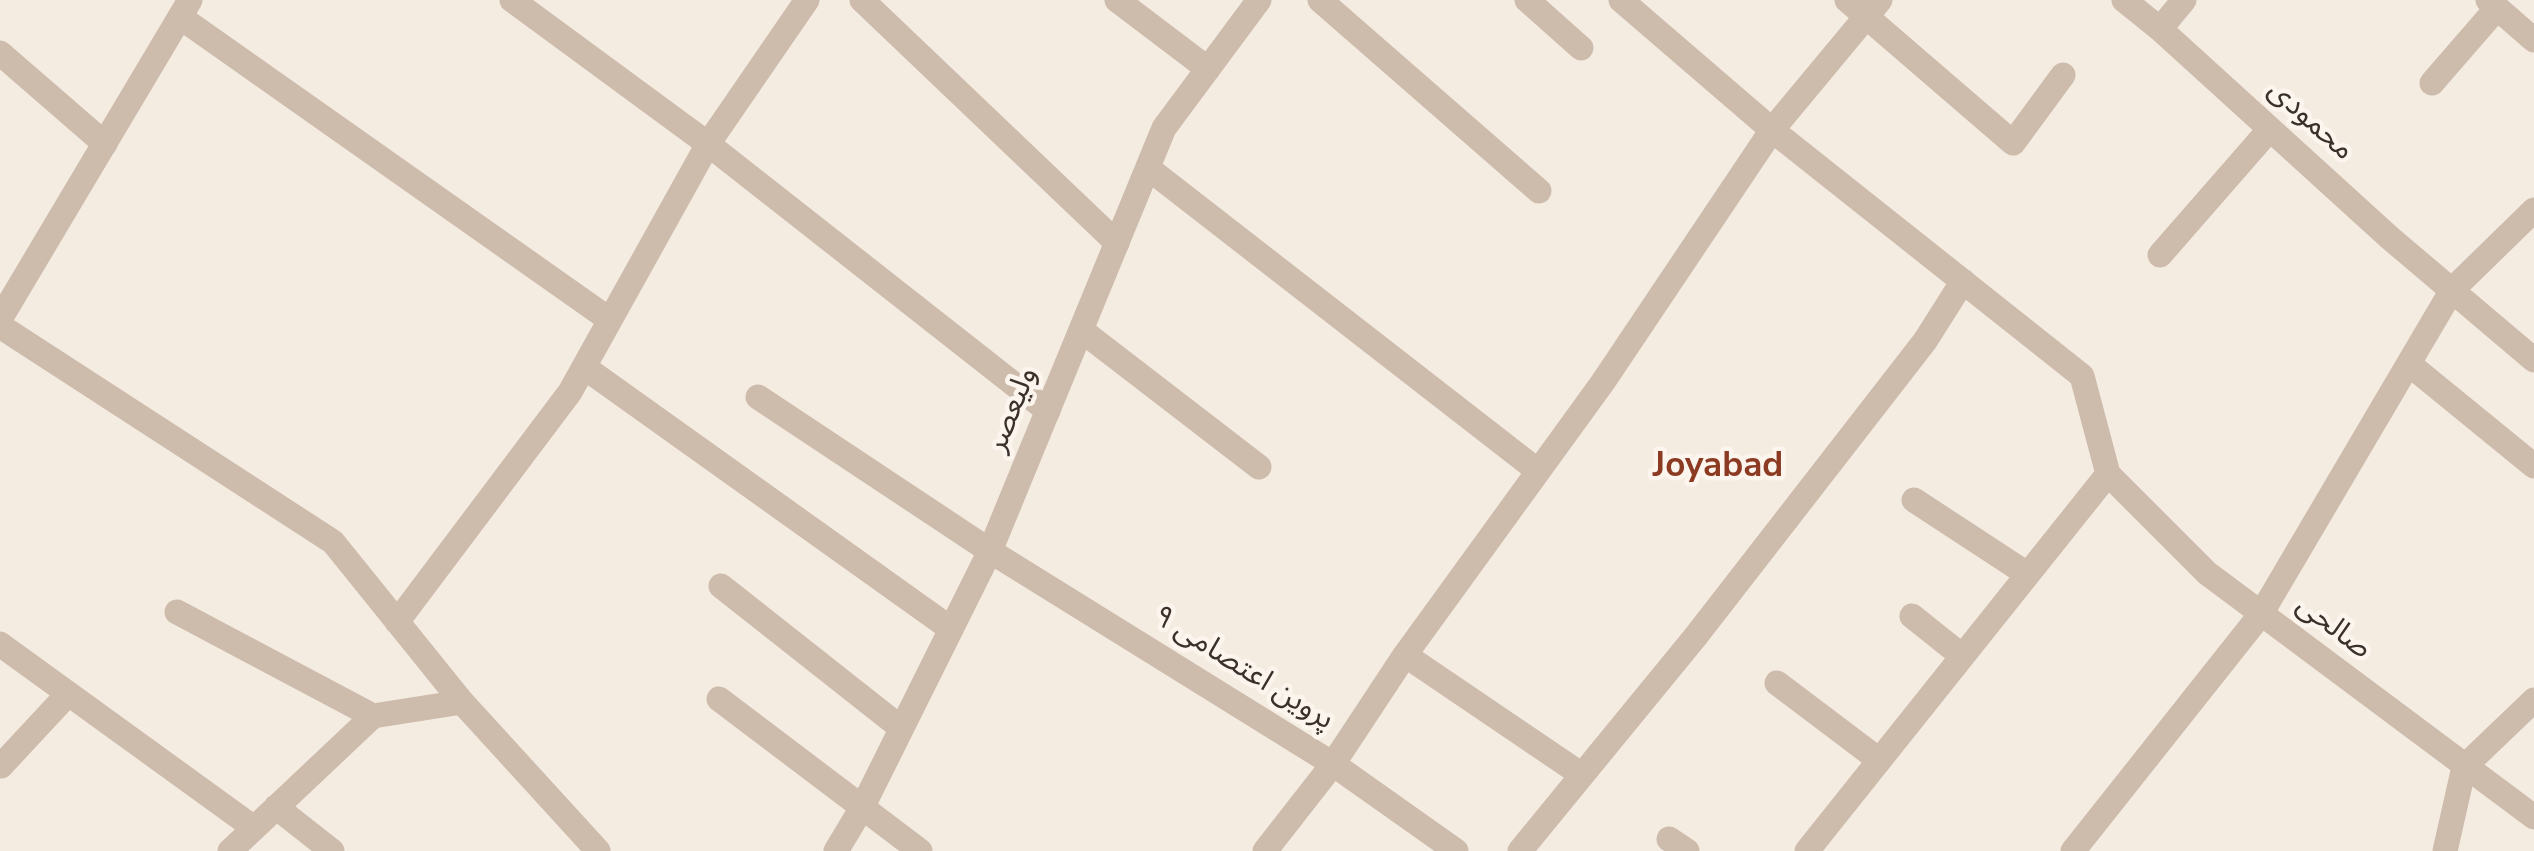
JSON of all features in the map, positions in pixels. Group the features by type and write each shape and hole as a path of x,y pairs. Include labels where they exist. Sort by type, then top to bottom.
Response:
{"street":[{"path":"512,0 708,144 1048,411"},
{"path":"396,622 570,392 708,144 807,0"},
{"path":"862,0 1117,243"},
{"path":"1118,0 1208,69"},
{"name":"ولیعصر","path":"836,851 863,806 990,551 1164,128 1258,0"},
{"path":"1320,0 1539,191"},
{"path":"1527,0 1581,48"},
{"path":"1621,0 1772,130 2082,376 2108,474 1807,851"},
{"name":"محمودی","path":"2124,0 2534,360"},
{"path":"2160,29 2184,0"},
{"path":"2432,83 2492,4 2534,40"},
{"path":"1265,851 1334,764 1406,655 1604,382 1772,130 1864,5 2012,143 2063,74"},
{"path":"598,851 462,702 333,542 0,323 185,8 610,320"},
{"path":"0,52 104,144"},
{"path":"2160,255 2270,129"},
{"path":"1148,168 1538,471"},
{"path":"2073,851 2261,614 2452,290 2534,210"},
{"path":"1520,851 1696,636 1925,340 1963,281"},
{"path":"1081,330 1259,467"},
{"path":"2409,364 2534,466"},
{"path":"584,367 950,629"},
{"name":"پروین اعتصامی ۹","path":"758,397 990,551 1334,764 1456,851"},
{"name":"صالحی","path":"2108,474 2207,573 2534,817"},
{"path":"1914,500 2028,574"},
{"path":"721,586 902,728"},
{"path":"177,612 373,716"},
{"path":"1912,616 1962,656"},
{"path":"0,644 254,828"},
{"path":"1406,655 1582,776"},
{"path":"1777,683 1879,760"},
{"path":"2,766 68,694"},
{"path":"719,699 920,851"},
{"path":"2444,851 2464,767 2534,700"},
{"path":"230,851 373,716 462,702"},
{"path":"276,808 332,851"}],"district":[{"name":"Joyabad","path":"1718,468"}]}
